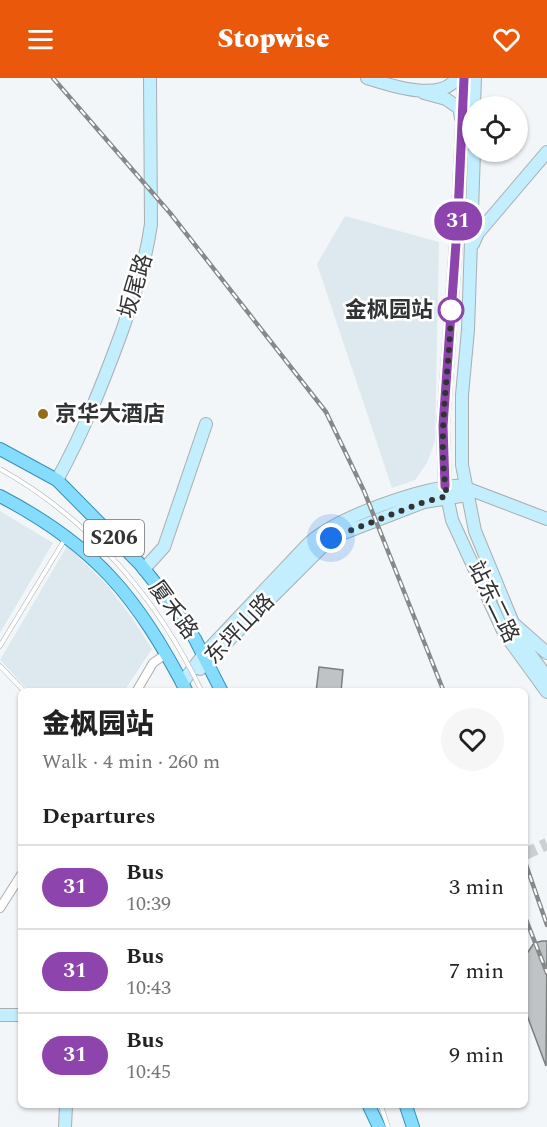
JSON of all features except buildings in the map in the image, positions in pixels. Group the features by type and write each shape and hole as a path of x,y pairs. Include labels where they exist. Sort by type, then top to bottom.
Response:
{"main road":[{"name":"坂尾路","path":"57,480 84,431 101,389 138,286 148,244 151,224 150,78"},
{"path":"367,78 446,99 459,108 462,121"},
{"path":"417,92 455,82 457,78"},
{"name":"站东二路","path":"463,96 464,78"},
{"path":"474,96 475,78"},
{"name":"站东二路","path":"462,121 443,426 447,496 452,520 504,633 547,692"},
{"path":"471,248 478,233 547,152"},
{"path":"474,162 460,443 466,489 473,524 519,639 547,677"},
{"path":"144,570 164,547 206,423"},
{"name":"厦禾路","path":"0,449 57,480 144,570 173,605 206,658 220,688"},
{"path":"466,489 547,519"},
{"name":"东坪山路","path":"185,687 206,658 307,545 326,530 466,489"},
{"name":"S206","path":"0,491 66,537 104,567 130,597 166,654"},
{"name":"S206","path":"0,496 33,513"},
{"path":"473,524 478,509 494,499"},
{"path":"513,623 547,653"},
{"name":"厦禾路","path":"166,654 185,687"},
{"path":"0,1015 18,1015"},
{"path":"65,1127 66,1108"},
{"path":"370,1108 379,1127"}],"street":[{"path":"138,688 153,663 166,654"},
{"path":"0,908 18,880"}],"lane":[{"path":"0,469 67,513 104,548 140,590 183,652 200,688"},
{"path":"0,646 66,537"},
{"path":"0,666 21,688"},
{"path":"382,1108 388,1127"}],"shaded area":[{"path":"345,216 439,242 435,441 427,463 415,480 392,488 317,264"},
{"path":"0,511 53,543 0,633"},
{"path":"67,546 106,584 152,649 126,688 26,688 0,660"}],"tunnel":[{"path":"528,853 547,844"}],"railway":[{"path":"53,78 170,213 326,412 364,491 442,688"},
{"path":"528,871 547,925"},
{"path":"528,925 547,973"}],"bus line":[{"name":"31","path":"445,486 443,426 458,215 464,78"}],"place":[{"name":"金枫园站","path":"451,310"},
{"name":"京华大酒店","path":"43,414"}],"route":[{"path":"331,538 344,531 424,502 447,496 443,469 443,426 451,310"}]}
